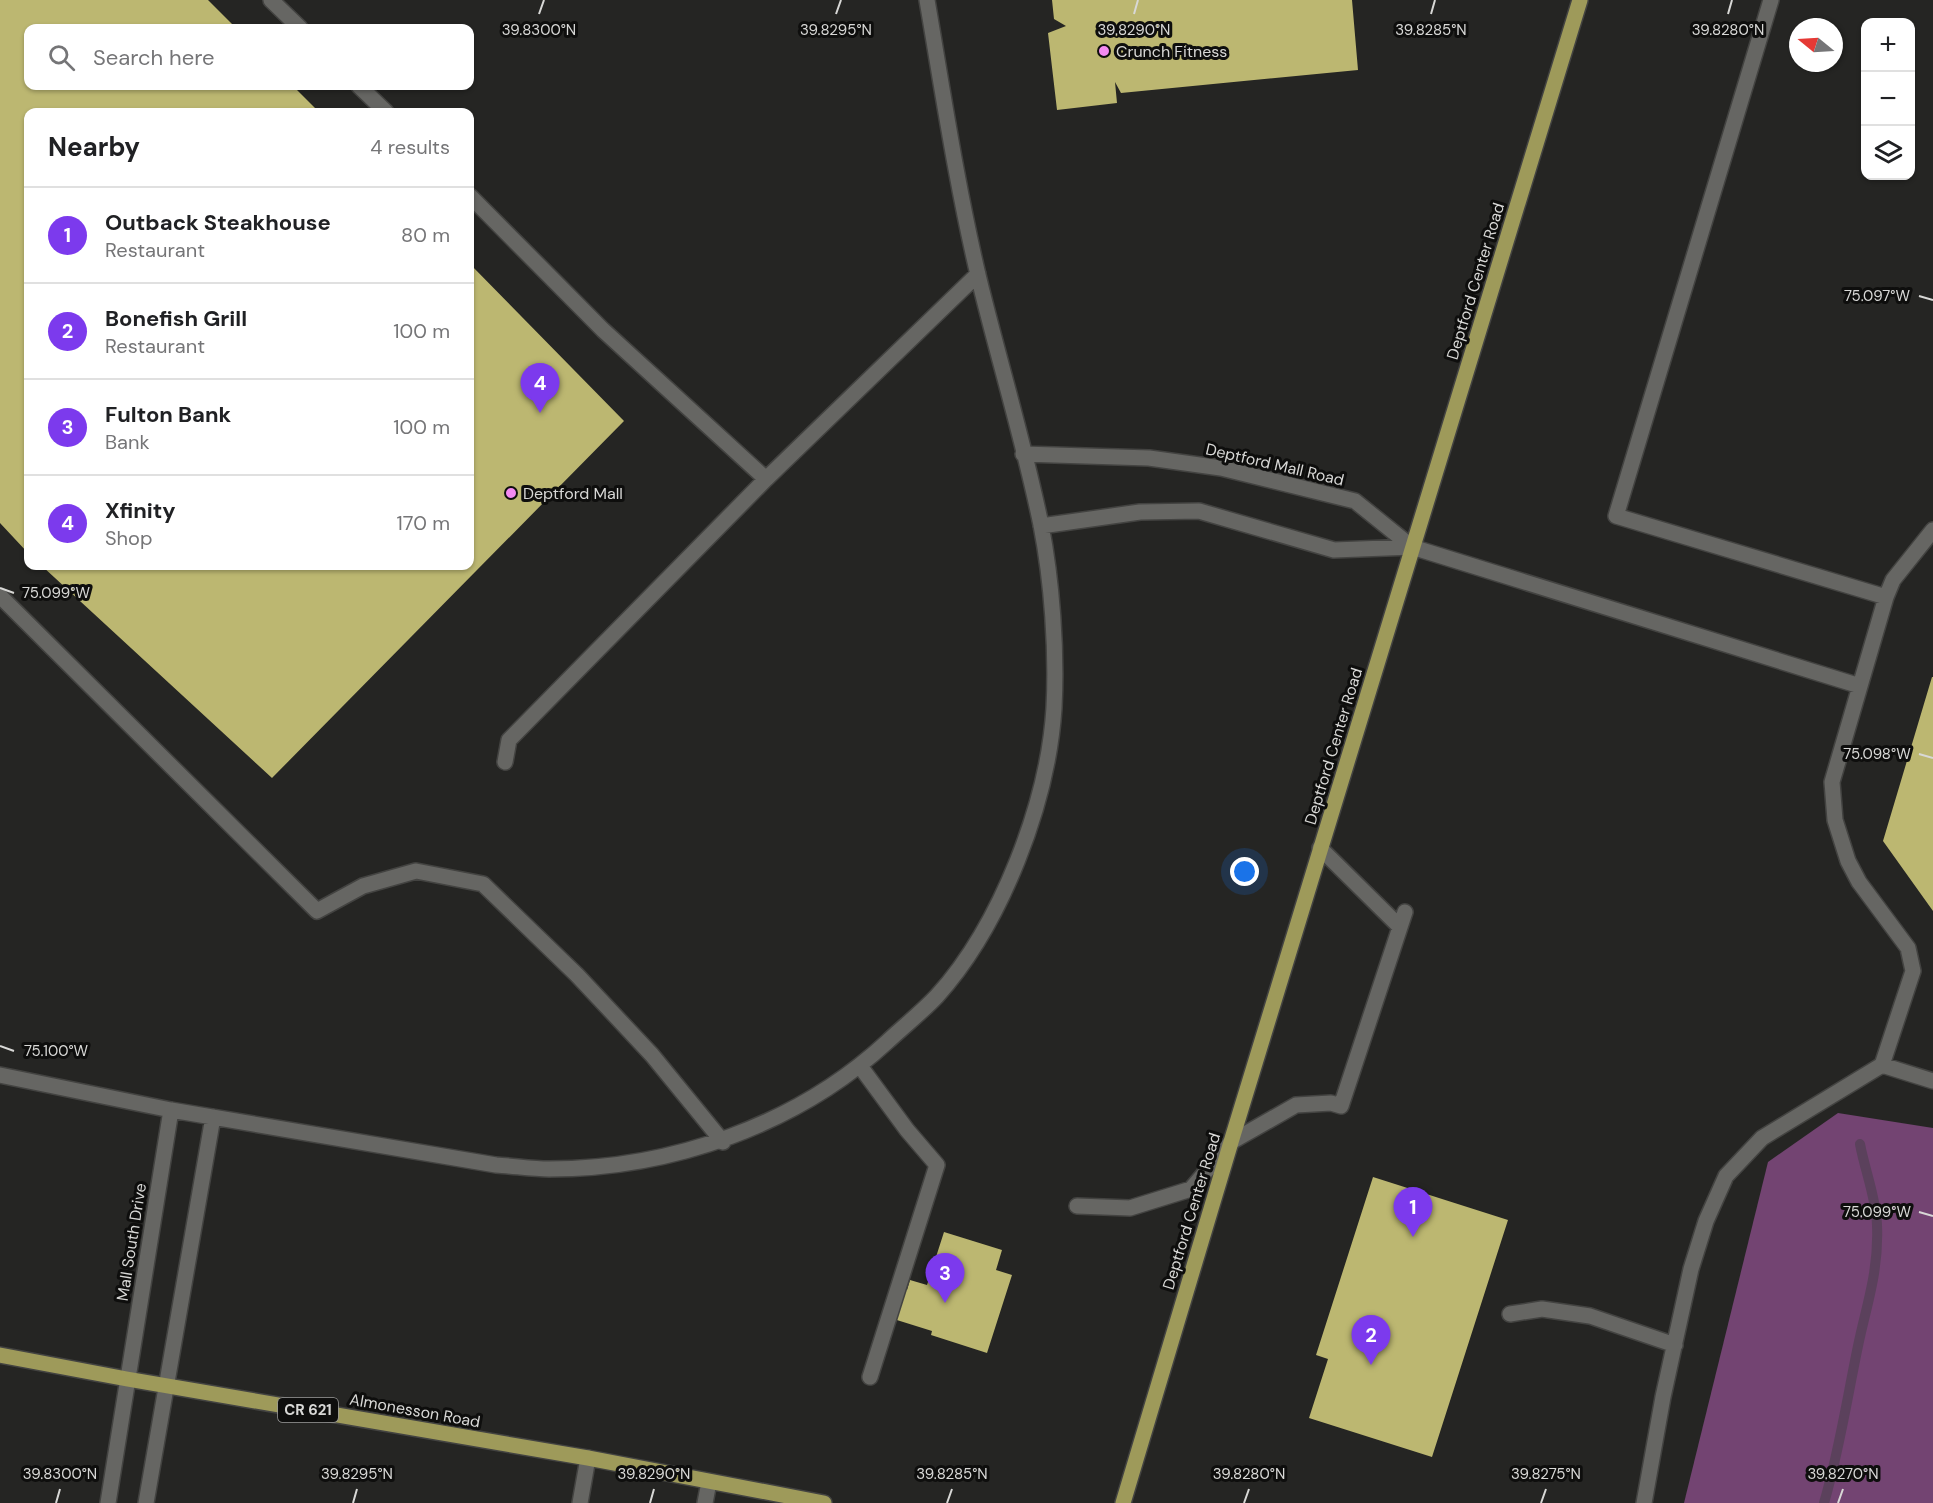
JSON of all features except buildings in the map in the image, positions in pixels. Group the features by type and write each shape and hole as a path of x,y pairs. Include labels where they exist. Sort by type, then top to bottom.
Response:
{"main road":[{"name":"Deptford Center Road","path":"1123,1503 1320,848 1580,0"},
{"name":"Almonesson Road","path":"0,1355 165,1386 588,1458 824,1503"}],"lane":[{"path":"271,0 296,24"},
{"path":"0,1076 171,1110 496,1165 550,1169 632,1162 723,1142 830,1088 860,1066 938,995 986,926 1014,872 1039,789 1054,710 1051,606 1041,526 978,274 951,142 927,0"},
{"path":"1771,0 1616,516 1886,597"},
{"path":"363,90 382,108"},
{"path":"474,200 603,330 766,479"},
{"path":"505,762 509,740 766,479 978,274"},
{"name":"Deptford Mall Road","path":"1023,454 1149,458 1221,468 1355,501 1412,547"},
{"path":"1041,526 1140,512 1199,511 1334,550 1412,547 1860,686"},
{"path":"1644,1503 1691,1269 1706,1221 1726,1176 1762,1138 1882,1065 1913,971 1908,948 1859,882 1848,861 1835,820 1832,782 1886,597 1893,580 1933,530"},
{"path":"0,596 317,911 363,886 416,871 483,884 577,975 652,1055 723,1142"},
{"path":"1320,848 1400,927"},
{"path":"1077,1206 1130,1208 1191,1189 1231,1142 1296,1105 1331,1103 1341,1106 1405,912"},
{"path":"1882,1065 1933,1081"},
{"path":"860,1066 907,1130 937,1166 870,1377"},
{"name":"Mall South Drive","path":"108,1503 171,1110"},
{"path":"146,1503 213,1117"},
{"path":"1510,1314 1542,1308 1590,1316 1675,1345"},
{"path":"580,1503 588,1458"},
{"path":"705,1503 709,1482"}],"shaded area":[{"path":"1838,1113 1933,1128 1933,1503 1684,1503 1768,1162"}],"waterway":[{"path":"1824,1503 1872,1287 1876,1257 1876,1215 1860,1144"}],"place":[{"name":"Crunch Fitness","path":"1104,51"},
{"name":"Xfinity","path":"540,413"},
{"name":"Deptford Mall","path":"511,493"},
{"name":"Outback Steakhouse","path":"1413,1237"},
{"name":"Fulton Bank","path":"945,1303"},
{"name":"Bonefish Grill","path":"1371,1365"}]}
